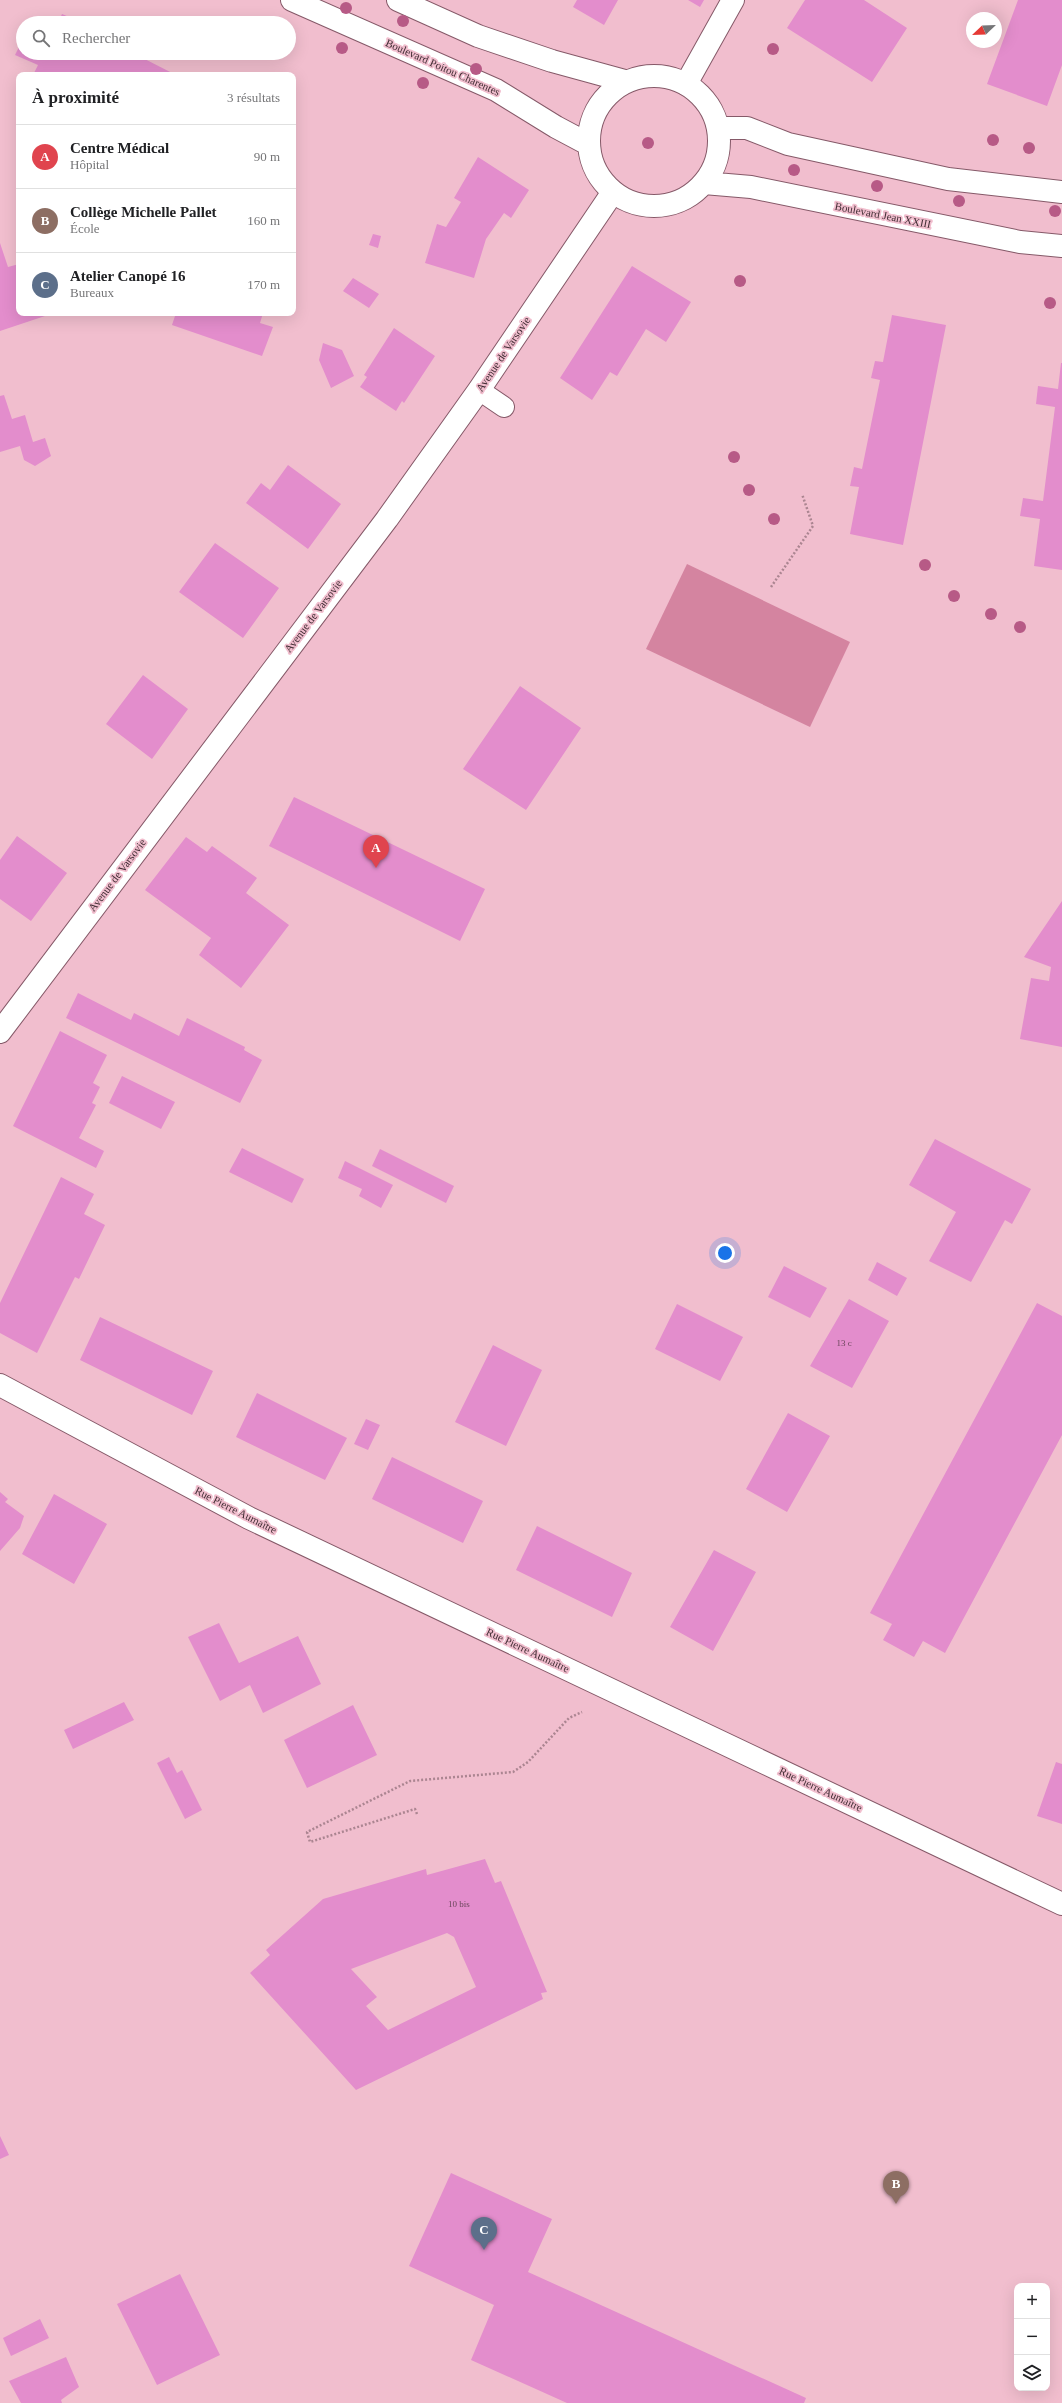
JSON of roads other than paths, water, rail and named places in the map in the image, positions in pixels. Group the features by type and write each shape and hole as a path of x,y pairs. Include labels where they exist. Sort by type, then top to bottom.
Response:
{"street":[{"name":"Boulevard Poitou Charentes","path":"292,0 496,90 556,127 588,144"},
{"path":"398,0 478,36 552,61 625,82"},
{"path":"686,84 733,0"},
{"path":"646,76 667,76 686,84 702,95 712,111 718,128 718,154 714,166 704,183 689,196 671,204 650,206 630,202 613,192 597,173 592,162 588,144 590,125 598,107 609,93 625,82 646,76"},
{"path":"718,128 747,128 788,144 948,179 1062,192"},
{"name":"Boulevard Jean XXIII","path":"704,183 751,187 1013,241 1062,246"},
{"name":"Avenue de Varsovie","path":"0,1032 382,525 479,390 613,192"},
{"name":"Rue Pierre Aumaître","path":"0,1386 249,1518 1062,1904"}],"lane":[{"path":"479,390 504,407"}],"place":[{"name":"Centre Médical","path":"376,868"},
{"name":"Collège Michelle Pallet","path":"896,2204"},
{"name":"Atelier Canopé 16","path":"484,2250"}]}
